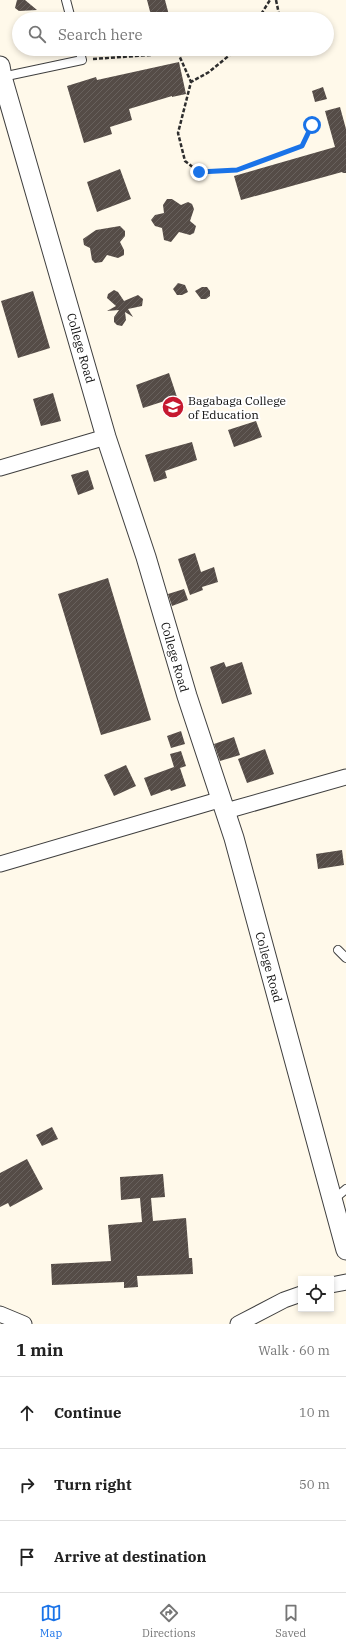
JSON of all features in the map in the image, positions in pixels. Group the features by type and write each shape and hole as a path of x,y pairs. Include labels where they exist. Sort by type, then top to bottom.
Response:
{"street":[{"name":"College Road","path":"1,71 106,437 146,557 187,696 224,805 340,1195 345,1245"},
{"path":"0,468 106,437"},
{"path":"0,864 224,805 346,777"},
{"path":"334,1284 346,1282"},
{"path":"238,1324 284,1300 298,1295"},
{"path":"0,1314 24,1324"}],"lane":[{"path":"66,0 69,12"},
{"path":"1,71 82,60 81,56"},
{"path":"338,950 346,958"}],"path":[{"path":"262,12 270,0"},
{"path":"276,0 279,12"},
{"path":"82,60 137,56"},
{"path":"179,56 191,82 178,133 185,161 199,172 237,170 302,146 312,125"},
{"path":"191,82 209,72 228,56"}],"building":[{"path":"17,0 25,0 37,10 19,11 15,8"},
{"path":"147,0 165,0 168,12 150,12"},
{"path":"179,62 186,94 172,96 129,109 132,120 110,127 112,134 84,143 67,86 96,77 97,80"},
{"path":"323,87 327,99 315,102 312,91"},
{"path":"340,107 346,129 346,173 342,172 241,200 234,176 335,147 325,111"},
{"path":"120,169 131,199 97,212 87,182"},
{"path":"167,199 172,199 181,205 188,202 192,204 194,209 190,221 196,226 194,233 190,235 179,232 171,242 164,240 162,228 155,226 151,220 155,215 164,213 163,205"},
{"path":"120,226 125,231 125,236 120,242 124,250 124,255 118,258 107,255 102,262 95,263 92,260 90,248 84,245 83,239 96,230"},
{"path":"178,283 185,285 188,292 182,295 177,295 173,289"},
{"path":"202,287 207,287 210,291 210,296 206,299 201,299 195,291"},
{"path":"114,290 118,292 124,301 138,295 143,299 142,306 128,309 133,317 125,312 126,320 122,326 117,325 114,322 114,317 119,310 107,311 116,306 107,298 108,294"},
{"path":"33,291 50,348 18,358 1,301"},
{"path":"169,373 177,397 143,408 136,385"},
{"path":"53,393 61,421 41,426 33,399"},
{"path":"256,421 262,437 234,447 228,430"},
{"path":"192,442 197,460 165,471 167,478 154,482 145,455"},
{"path":"88,470 94,489 78,495 71,475"},
{"path":"195,553 201,572 214,567 218,582 202,587 203,590 190,595 178,559"},
{"path":"108,578 151,720 101,735 58,594"},
{"path":"184,589 188,600 172,606 168,594"},
{"path":"224,662 226,667 242,662 252,694 222,704 210,667"},
{"path":"181,731 185,744 171,748 167,736"},
{"path":"234,737 240,755 220,761 214,744"},
{"path":"265,749 274,774 247,783 238,759"},
{"path":"181,751 186,766 180,768 186,786 171,791 170,789 151,796 144,778 174,767 170,754"},
{"path":"126,765 136,786 114,796 104,775"},
{"path":"342,850 344,865 318,869 316,854"},
{"path":"52,1127 58,1139 42,1146 36,1135"},
{"path":"27,1159 43,1189 10,1207 8,1203 0,1207 0,1173"},
{"path":"163,1174 165,1197 151,1198 153,1221 186,1218 189,1258 192,1258 193,1274 137,1276 138,1287 124,1288 124,1282 52,1285 51,1264 111,1261 108,1225 142,1222 140,1198 121,1200 120,1177"}],"place":[{"name":"Bagabaga College of Education","path":"173,407"}],"route":[{"path":"199,172 237,170 302,146 312,125"}]}
